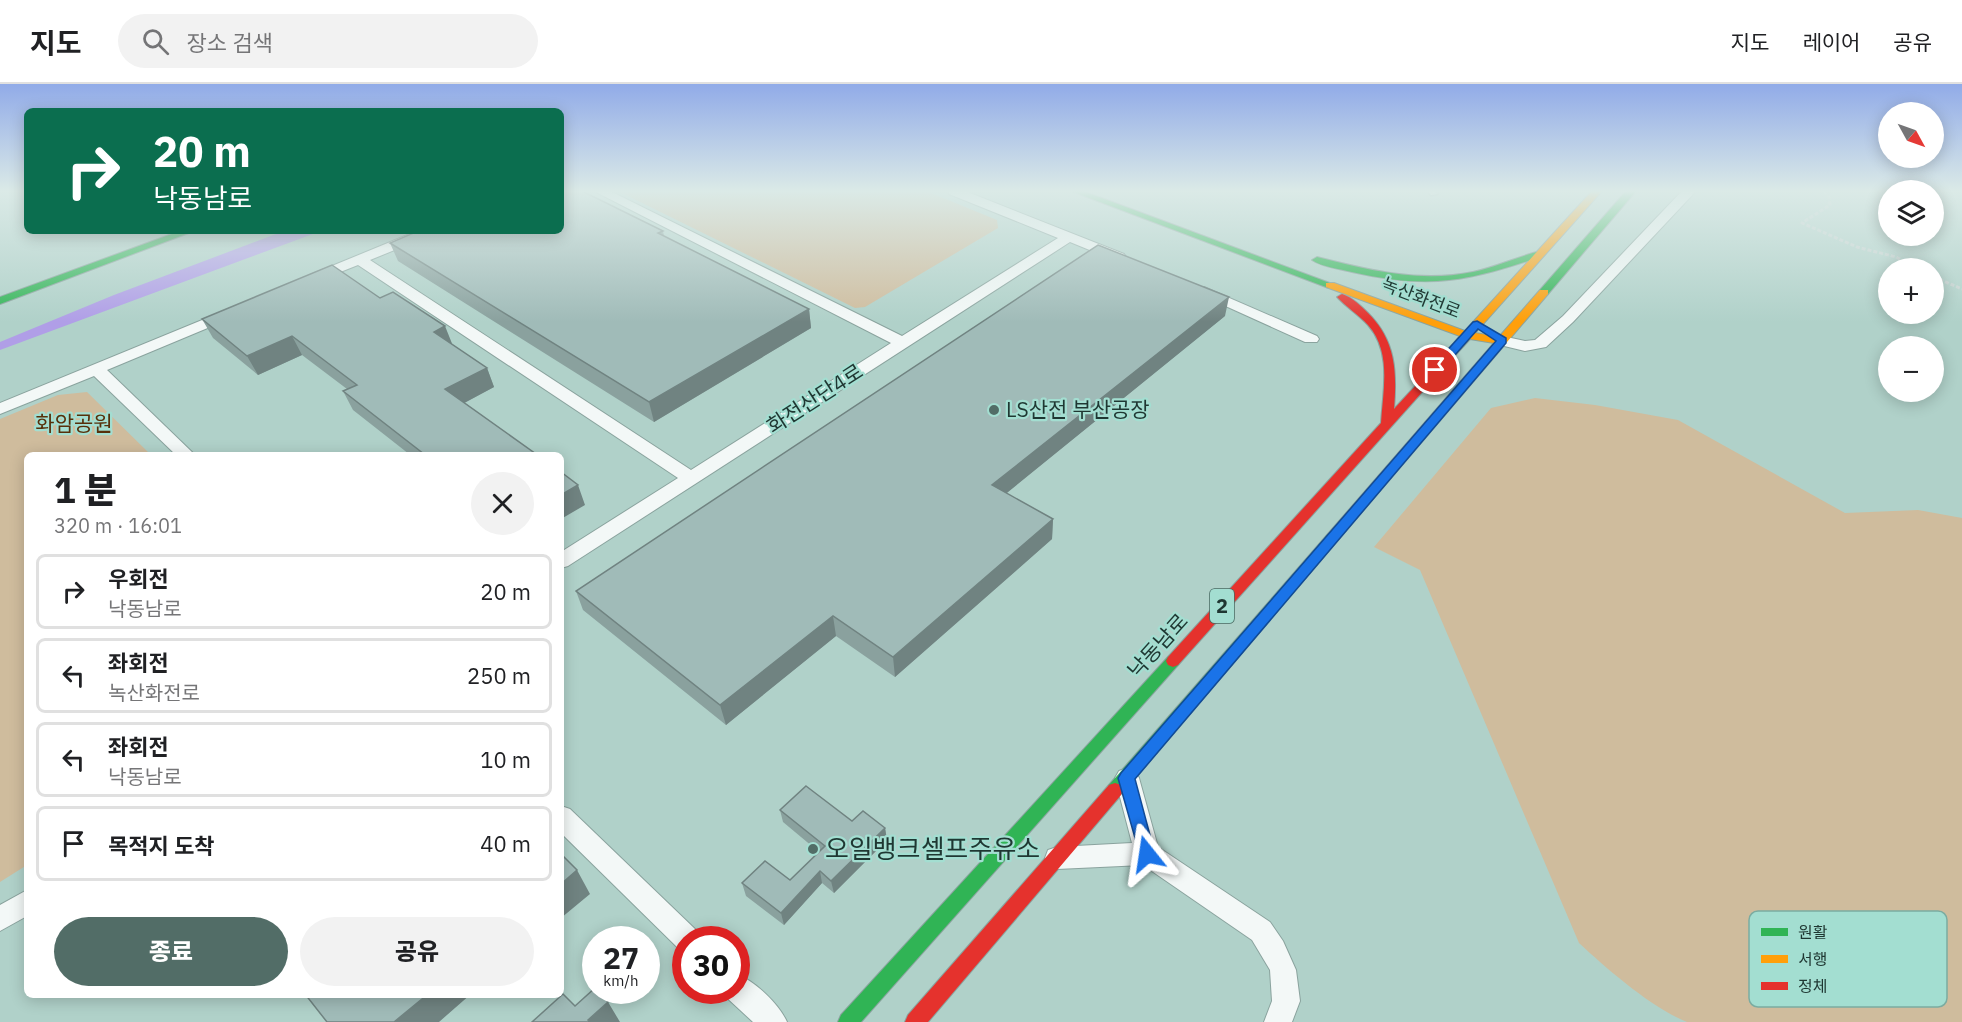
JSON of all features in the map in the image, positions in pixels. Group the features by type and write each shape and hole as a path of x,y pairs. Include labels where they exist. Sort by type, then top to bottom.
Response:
{"main road":[{"path":"0,301 179,235"},
{"name":"녹산화전로","path":"1194,235 1326,281 1467,335 1502,341"},
{"name":"낙동남로","path":"848,1022 1557,235"},
{"name":"2","path":"915,1022 1593,235"},
{"name":"녹산화전로","path":"1502,341 1477,324 1303,258 1375,276 1420,280 1476,274 1540,254"},
{"path":"1295,272 1345,298 1376,323 1387,344 1392,363 1387,423"}],"street":[{"path":"305,282 420,235"},
{"path":"687,235 903,343"},
{"path":"1063,235 1132,262"},
{"path":"1502,341 1525,346 1540,344 1568,319 1648,235"},
{"name":"화전산단4로","path":"564,559 1069,237"},
{"path":"360,260 691,478"},
{"path":"1195,287 1311,339"},
{"path":"0,409 239,310"},
{"path":"96,369 183,452"},
{"path":"1126,778 1147,854"},
{"path":"564,820 674,926"},
{"path":"1057,858 1147,854 1261,932 1274,950 1283,970 1286,1001 1278,1022"},
{"path":"0,919 24,904"},
{"path":"750,1000 773,1022"}],"path":[{"path":"1829,235 1857,247 1898,258"},
{"path":"1944,281 1962,289"}],"green space":[{"path":"707,235 987,235 865,307 855,308"},
{"name":"화암공원","path":"87,392 148,452 24,452 24,867 0,882 0,419 58,395"},
{"path":"1535,398 1595,405 1678,420 1845,513 1918,510 1962,518 1962,1022 1687,1022 1645,998 1579,943 1420,570 1374,547 1491,408"}],"shaded area":[{"path":"274,235 311,235 0,350 0,342 114,295"}],"building":[{"path":"409,235 662,235 809,309 649,402 390,243"},
{"name":"LS산전 부산공장","path":"1098,245 1229,297 992,485 1053,519 893,657 833,616 720,705 576,591"},
{"path":"332,265 380,298 393,292 445,326 434,332 487,368 445,389 533,452 421,452 343,391 357,385 292,336 247,356 202,319"},
{"path":"564,474 578,485 564,493"},
{"path":"806,786 852,821 863,811 885,828 831,881 820,871 781,913 742,883 765,861 790,880 825,846 780,810"},
{"path":"564,857 577,870 564,881"},
{"path":"564,995 575,1006 582,1000 582,1004 606,1004 588,1020 590,1022 532,1022 559,998 564,998"},
{"path":"308,998 423,998 394,1022 327,1022"}],"traffic: fast":[{"path":"0,301 179,235"},
{"path":"1194,235 1330,285"},
{"path":"1544,292 1593,235"},
{"path":"1317,260 1385,276 1437,279 1477,274 1540,254"},
{"path":"1115,790 1333,537"},
{"path":"848,1022 1173,661"}],"traffic: slow":[{"path":"1435,371 1558,235"},
{"path":"1330,285 1467,335 1502,341"},
{"path":"1333,537 1544,292"}],"traffic: jam":[{"path":"1342,297 1373,324 1387,351 1390,366 1387,423"},
{"path":"1173,661 1435,371"},
{"path":"915,1022 1115,790"}],"place":[{"name":"LS산전 부산공장","path":"994,410"},
{"name":"오일뱅크셀프주유소","path":"813,849"}],"route":[{"path":"1147,854 1126,778 1502,341 1477,324 1435,370"}]}
